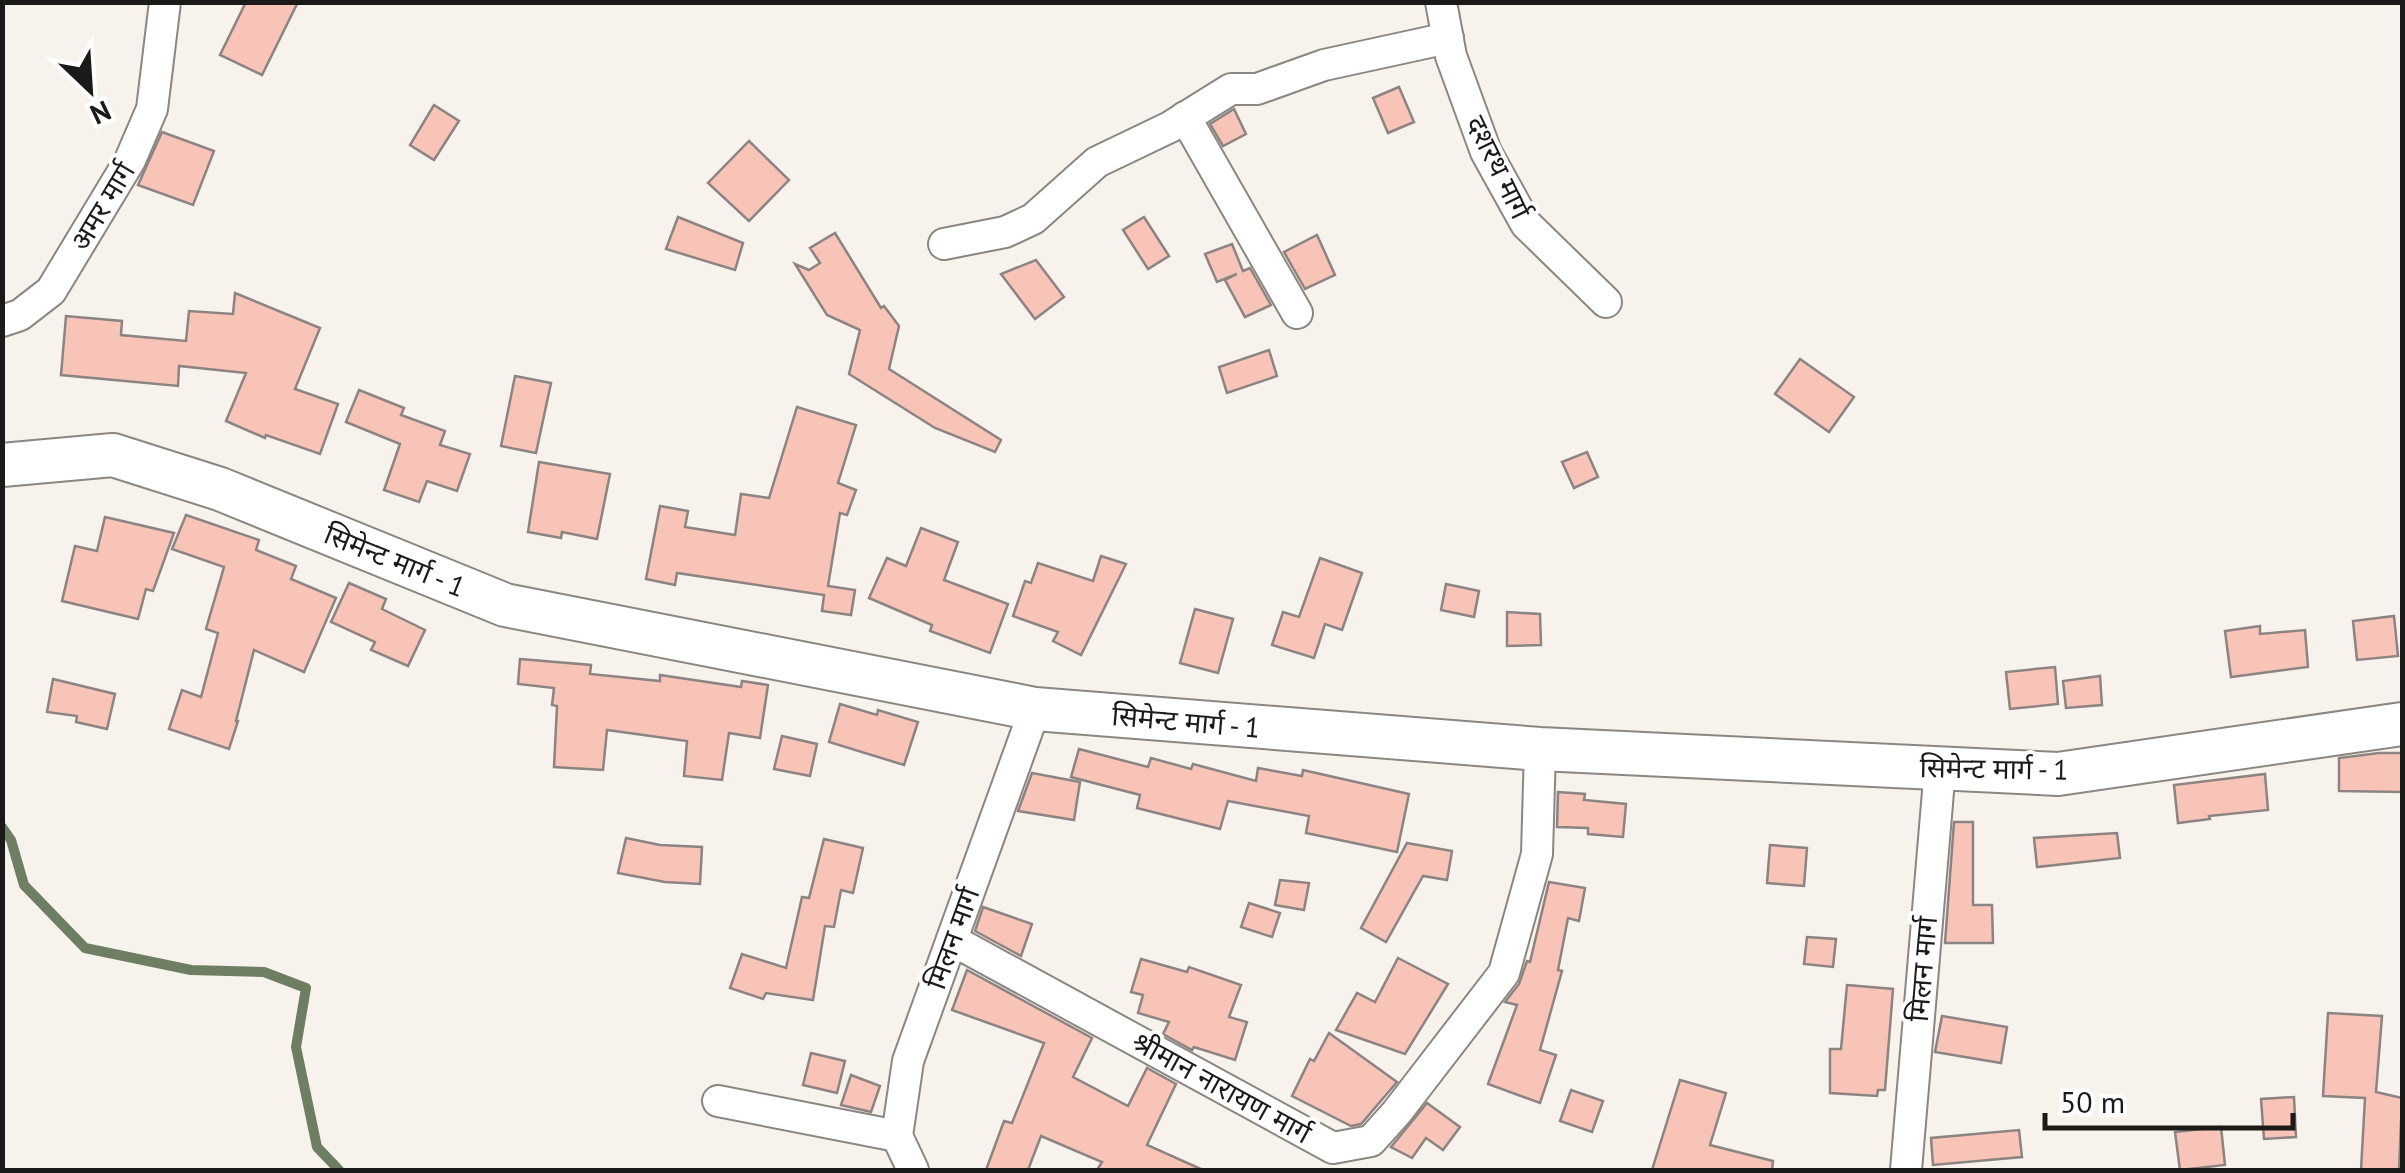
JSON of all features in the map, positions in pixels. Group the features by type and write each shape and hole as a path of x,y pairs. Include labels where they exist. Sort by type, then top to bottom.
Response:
{"street":[{"name":"अमर मार्ग","path":"2,321 20,315 51,291 130,160 152,109 165,2"},
{"name":"दशरथ मार्ग","path":"1441,2 1448,38 1486,152 1526,224 1606,302"},
{"path":"944,244 1005,232 1033,219 1097,162 1231,90 1257,89 1324,65 1448,38"},
{"path":"1184,117 1296,313"},
{"name":"सिमेन्ट मार्ग - 1","path":"2,465 112,455 220,489 505,604 1035,709 1540,749 2058,774 2402,724"},
{"name":"मिलन मार्ग","path":"897,1136 908,1061 1035,709"},
{"name":"श्रीमान नारायण मार्ग","path":"952,940 1333,1148 1371,1141 1504,973 1538,854 1540,749"},
{"name":"मिलन मार्ग","path":"1906,1170 1940,768"},
{"path":"718,1101 897,1136 913,1170"}],"building":[{"path":"246,2 298,2 262,75 220,55"},
{"path":"1399,87 1414,122 1388,133 1373,98"},
{"path":"434,105 459,121 434,160 410,145"},
{"path":"1234,109 1246,134 1223,146 1210,124"},
{"path":"162,132 214,151 193,205 138,185"},
{"path":"749,141 789,180 749,221 708,183"},
{"path":"678,217 743,243 735,270 666,249"},
{"path":"1144,217 1169,256 1148,269 1123,230"},
{"path":"835,233 881,308 884,306 899,326 889,369 1001,440 995,452 935,428 849,374 860,330 827,315 795,264 809,270 820,263 810,248"},
{"path":"1317,235 1335,275 1305,289 1284,252"},
{"path":"1232,244 1243,271 1250,268 1271,305 1245,317 1225,280 1237,274 1217,282 1205,254"},
{"path":"1036,260 1064,297 1035,319 1001,274"},
{"path":"235,293 320,328 295,389 338,404 320,454 266,435 265,438 226,421 246,373 179,366 178,386 61,375 66,316 122,321 121,335 186,341 189,311 233,314"},
{"path":"1269,350 1277,376 1227,393 1219,367"},
{"path":"1800,359 1854,397 1829,432 1775,394"},
{"path":"515,376 551,383 536,453 501,446"},
{"path":"359,390 404,408 401,415 445,431 440,445 470,454 457,491 427,481 419,502 384,490 400,444 346,422"},
{"path":"797,407 856,425 838,483 856,490 847,515 840,513 828,586 855,590 851,615 822,611 824,595 677,573 675,585 646,579 660,506 688,511 685,527 735,535 741,494 769,498"},
{"path":"1587,452 1598,477 1574,488 1562,462"},
{"path":"539,462 610,474 597,539 562,532 561,538 528,532"},
{"path":"186,515 259,540 256,550 296,566 291,579 336,598 304,672 254,650 229,749 169,729 182,690 201,697 218,633 206,629 224,567 172,549"},
{"path":"105,517 174,533 153,591 146,589 138,619 62,601 75,546 97,551"},
{"path":"921,528 958,542 944,580 1008,604 990,653 930,631 932,625 869,598 887,558 906,566"},
{"path":"1101,556 1126,564 1081,655 1053,641 1058,632 1013,616 1025,581 1031,583 1038,563 1093,581"},
{"path":"1320,558 1362,573 1342,630 1325,624 1314,658 1272,645 1283,612 1299,617"},
{"path":"349,583 386,599 382,609 425,630 408,666 371,650 375,642 331,622"},
{"path":"1446,584 1479,591 1474,617 1441,610"},
{"path":"1195,609 1233,619 1218,673 1180,663"},
{"path":"1507,612 1540,614 1541,645 1507,646"},
{"path":"2394,616 2398,656 2357,660 2353,621"},
{"path":"2260,626 2260,634 2305,630 2308,667 2231,677 2225,631"},
{"path":"520,659 591,665 590,674 660,681 660,675 741,687 742,681 768,685 760,738 729,733 722,780 684,776 687,741 607,730 603,770 554,767 554,688 518,684"},
{"path":"2055,667 2058,704 2010,709 2006,672"},
{"path":"2100,676 2102,705 2066,708 2063,681"},
{"path":"53,679 115,694 107,729 76,722 77,716 47,712"},
{"path":"840,704 918,722 904,765 829,742"},
{"path":"782,736 817,744 810,776 774,769"},
{"path":"1079,749 1148,767 1151,758 1191,769 1193,764 1256,781 1258,768 1302,776 1303,770 1409,794 1397,852 1306,833 1309,816 1228,801 1220,829 1137,808 1140,795 1071,777"},
{"path":"2402,753 2402,792 2339,791 2339,758"},
{"path":"1032,773 1080,782 1074,820 1018,811"},
{"path":"2265,774 2268,810 2178,823 2174,785"},
{"path":"1558,792 1585,794 1584,800 1626,804 1623,837 1588,834 1588,828 1557,827"},
{"path":"1954,822 1973,822 1973,905 1992,905 1993,943 1945,943"},
{"path":"2117,833 2120,858 2037,867 2034,838"},
{"path":"626,838 702,847 700,884 618,873"},
{"path":"824,839 863,848 853,893 841,890 834,927 825,926 813,1000 766,993 763,999 730,988 742,954 786,968 802,897 809,898"},
{"path":"1407,843 1452,851 1447,880 1423,876 1386,942 1361,928"},
{"path":"1770,845 1807,848 1804,886 1767,883"},
{"path":"1280,880 1309,883 1304,910 1275,905"},
{"path":"1549,882 1585,888 1579,921 1568,918 1558,970 1562,971 1540,1050 1556,1055 1540,1103 1488,1084 1517,1005 1505,1002 1519,984 1527,961 1530,962"},
{"path":"1249,903 1280,913 1272,937 1241,927"},
{"path":"983,907 1032,924 1021,956 975,931"},
{"path":"1807,937 1836,939 1833,967 1804,964"},
{"path":"1398,958 1448,984 1405,1054 1336,1030 1357,993 1375,1002"},
{"path":"1141,959 1187,972 1189,967 1241,985 1229,1017 1247,1022 1235,1060 1194,1047 1192,1050 1163,1034 1169,1022 1138,1013 1143,995 1131,992"},
{"path":"967,970 1092,1038 1073,1077 1128,1106 1147,1068 1176,1084 1147,1145 1203,1170 1097,1170 1102,1162 1041,1136 1028,1170 986,1170 1004,1121 1012,1123 1044,1043 952,1010"},
{"path":"1847,985 1893,989 1885,1090 1878,1090 1877,1096 1830,1093 1830,1049 1841,1049"},
{"path":"2328,1013 2382,1016 2376,1092 2402,1098 2399,1170 2361,1170 2365,1098 2323,1096"},
{"path":"1942,1016 2007,1027 2001,1063 1935,1052"},
{"path":"1329,1033 1397,1082 1361,1124 1351,1126 1292,1096 1310,1059 1314,1061"},
{"path":"811,1053 845,1061 837,1093 803,1085"},
{"path":"851,1075 880,1086 871,1112 841,1105"},
{"path":"1680,1080 1726,1093 1710,1145 1773,1161 1772,1170 1652,1170"},
{"path":"1571,1090 1603,1101 1592,1132 1560,1121"},
{"path":"2294,1097 2296,1137 2264,1139 2261,1099"},
{"path":"1427,1103 1460,1127 1443,1150 1426,1138 1412,1158 1391,1147"},
{"path":"2221,1127 2225,1165 2180,1170 2175,1132"},
{"path":"2019,1130 2022,1157 1933,1165 1931,1138"}],"waterway":[{"path":"2,827 11,840 24,885 85,948 191,970 264,972 306,988 296,1047 317,1147 339,1170"}]}
